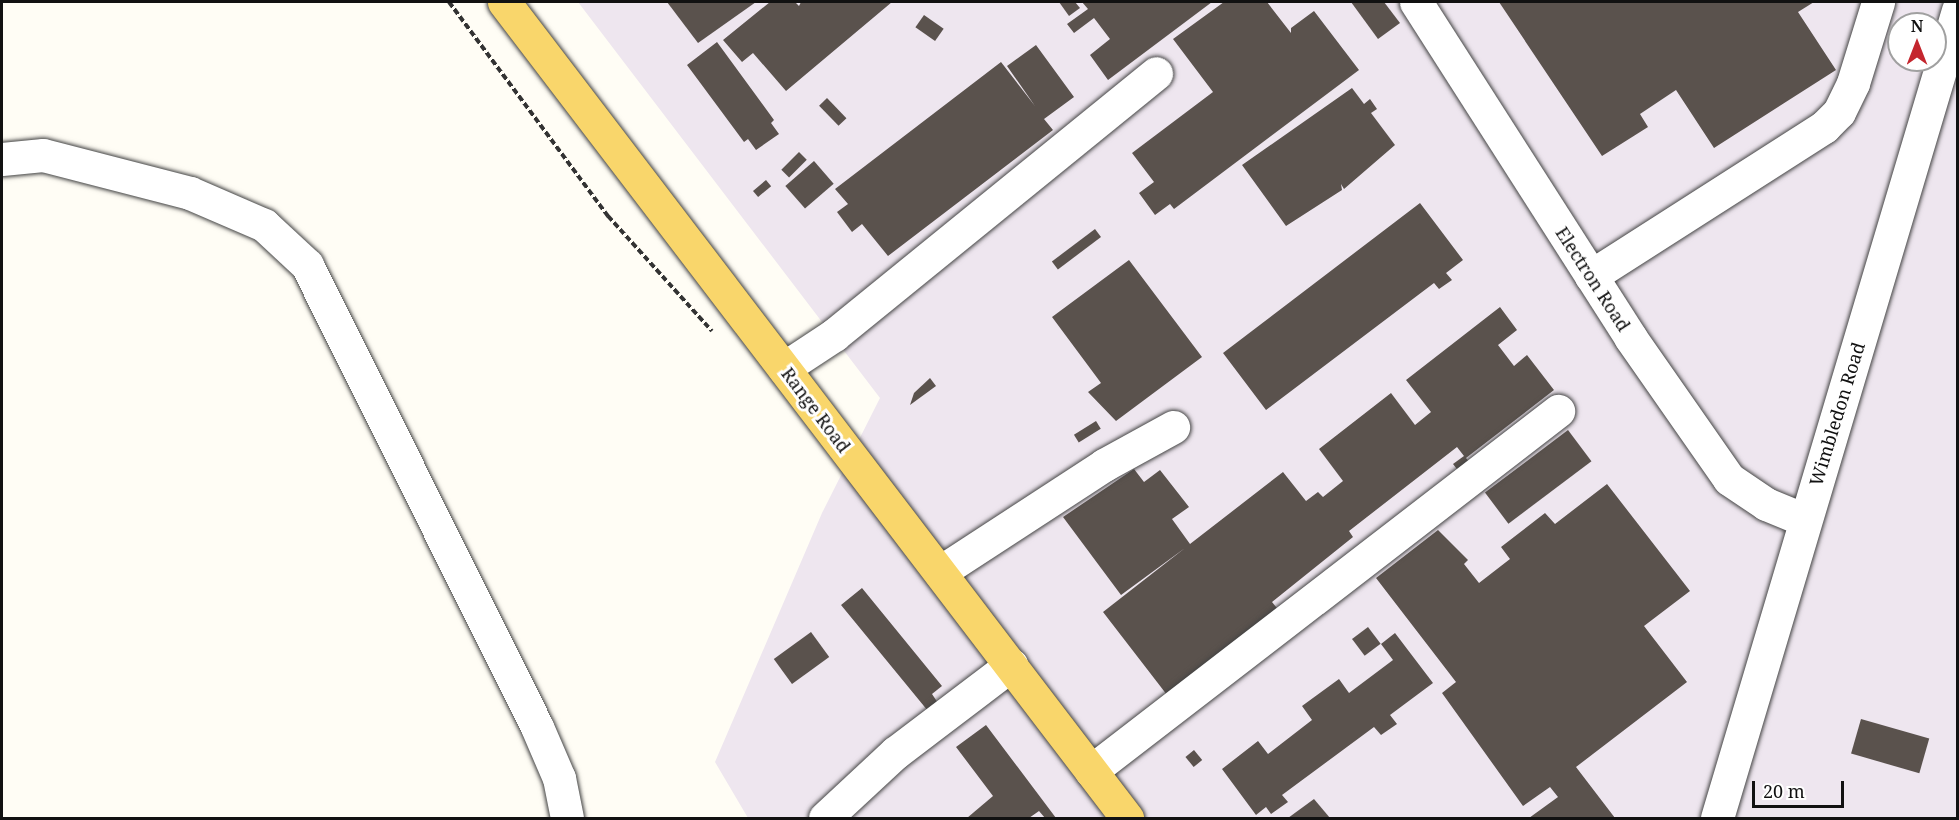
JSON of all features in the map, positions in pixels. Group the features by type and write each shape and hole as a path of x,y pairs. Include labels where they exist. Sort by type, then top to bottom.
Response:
{"main road":[{"name":"Range Road","path":"504,2 1127,819"}],"street":[{"name":"Electron Road","path":"1416,2 1591,276 1729,479 1766,504 1805,520"},
{"path":"1591,276 1824,127 1839,112 1853,83 1878,2"},
{"name":"Wimbledon Road","path":"1717,819 1958,10"},
{"path":"784,368 834,335 1156,73"},
{"path":"2,159 43,155 190,193 264,225 307,265 537,727 559,778 567,819"},
{"path":"1091,771 1558,411"},
{"path":"940,572 1104,465 1173,427"},
{"path":"825,819 895,753 1011,665"}],"shaded area":[{"path":"578,2 1957,2 1957,818 748,818 715,762 822,513 880,398"}],"building":[{"path":"667,2 756,2 698,43"},
{"path":"770,2 795,2 799,6 801,2 892,2 786,91 753,53 742,62 723,40"},
{"path":"1059,2 1075,2 1080,8 1069,16"},
{"path":"1082,2 1212,2 1108,80 1090,55 1110,39 1094,18 1074,33 1067,24 1088,9"},
{"path":"1224,2 1267,2 1291,33 1291,28 1314,11 1359,70 1174,209 1170,204 1155,215 1139,193 1154,182 1132,153 1213,92 1173,39"},
{"path":"1351,2 1384,2 1400,23 1378,39"},
{"path":"1499,2 1814,2 1798,12 1836,70 1714,148 1676,90 1640,114 1648,127 1602,156"},
{"path":"924,15 944,29 935,41 915,27"},
{"path":"717,42 774,120 771,123 779,134 756,150 748,139 744,142 687,65"},
{"path":"1036,45 1074,97 1044,119 1053,130 888,256 862,224 852,232 837,212 848,204 835,189 1001,62 1035,106 1007,66"},
{"path":"1352,88 1364,104 1370,99 1377,109 1371,113 1395,145 1344,189 1341,184 1342,190 1286,226 1242,165"},
{"path":"827,98 846,118 839,126 819,106"},
{"path":"799,152 807,160 789,177 781,170"},
{"path":"814,161 834,184 805,209 785,186"},
{"path":"766,180 771,186 758,197 753,191"},
{"path":"1420,203 1463,260 1446,273 1452,280 1439,289 1434,283 1266,410 1223,353"},
{"path":"1095,229 1101,237 1058,269 1052,261"},
{"path":"1129,260 1202,357 1116,421 1088,392 1101,383 1052,317"},
{"path":"1500,307 1517,330 1498,345 1514,366 1527,355 1554,390 1466,458 1471,464 1460,473 1453,464 1464,456 1457,447 1349,531 1353,537 1272,602 1285,618 1174,704 1103,612 1185,548 1121,595 1063,517 1134,469 1144,482 1160,470 1189,507 1172,519 1190,544 1283,472 1306,501 1318,492 1323,497 1343,481 1319,449 1391,393 1415,425 1431,412 1406,380"},
{"path":"930,378 936,386 910,405 914,393"},
{"path":"1096,421 1101,429 1079,442 1074,435"},
{"path":"1568,430 1591,461 1508,524 1485,493"},
{"path":"1607,484 1690,591 1644,626 1687,682 1576,767 1615,818 1529,818 1558,797 1550,787 1523,806 1442,693 1456,682 1376,578 1438,530 1468,560 1464,564 1479,583 1510,559 1501,547 1545,513 1555,524"},
{"path":"862,588 942,686 932,694 938,703 928,711 841,605"},
{"path":"1368,627 1381,644 1365,656 1352,639"},
{"path":"811,632 829,657 792,684 774,659"},
{"path":"1395,633 1433,683 1390,715 1397,724 1381,735 1374,727 1282,795 1288,802 1271,814 1266,807 1256,815 1222,769 1258,741 1268,754 1312,720 1302,706 1339,679 1349,693 1393,660 1381,644"},
{"path":"1861,719 1929,739 1919,773 1851,754"},
{"path":"986,725 1056,818 1045,818 1039,811 1029,818 967,818 993,796 956,747"},
{"path":"1194,750 1202,760 1194,767 1185,757"},
{"path":"1314,799 1330,818 1288,818"}]}
